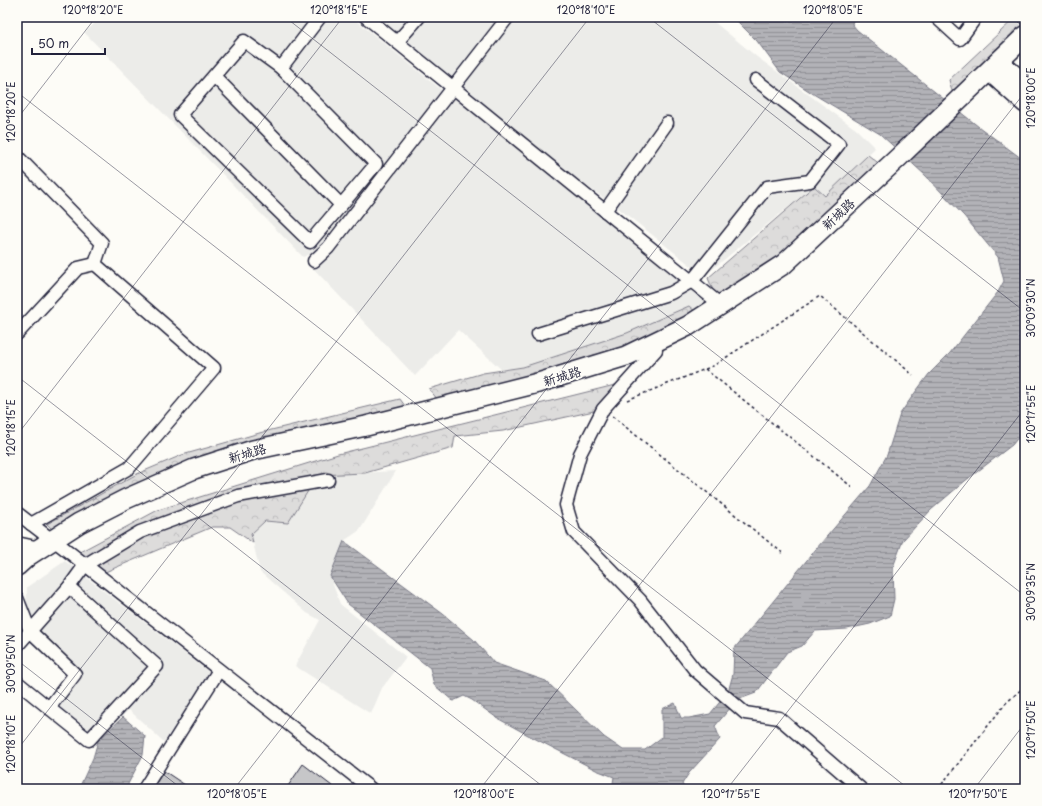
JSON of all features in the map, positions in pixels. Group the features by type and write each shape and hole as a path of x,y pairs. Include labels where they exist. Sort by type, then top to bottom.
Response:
{"main road":[{"name":"新城路","path":"998,70 1025,36"},
{"name":"新城路","path":"17,566 28,556 51,544 83,530 130,506 204,474 255,458 368,434 540,390 629,363 692,333 789,270 998,70 1025,49"},
{"path":"998,70 1025,83"},
{"path":"998,70 1025,104"},
{"name":"新城路","path":"17,576 51,544 79,523 126,499 194,469 253,450 366,426 538,383 626,356 688,326 784,264 902,161"}],"street":[{"path":"281,68 320,17"},
{"path":"366,17 722,305"},
{"path":"397,42 419,17"},
{"path":"314,261 328,248 508,17"},
{"path":"936,17 960,39 976,17"},
{"path":"244,42 281,68 376,164 310,242 180,115 244,42"},
{"path":"214,76 341,205"},
{"path":"538,334 671,293 692,281 767,187 810,181 839,144 756,80"},
{"path":"605,211 667,123"},
{"path":"17,156 102,243 95,264"},
{"path":"17,334 78,268 95,264"},
{"path":"31,524 128,468 214,368 95,264"},
{"path":"656,350 603,409 580,454 566,505 574,532 640,600 695,670 745,713 779,718 861,789"},
{"path":"17,646 69,587 86,565 140,532 238,496 328,480"},
{"path":"17,513 31,524 51,544 86,565 371,789"},
{"path":"17,543 51,544"},
{"path":"17,682 89,740 157,666 69,587"},
{"path":"17,598 30,631 75,674 49,708"},
{"path":"144,789 219,670"}],"path":[{"path":"624,400 713,366 820,296 913,375"},
{"path":"705,369 852,487"},
{"path":"603,409 785,555"},
{"path":"938,789 1006,703 1025,686"}],"shaded area":[{"path":"100,17 352,17 443,91 316,251 303,257 84,32"},
{"path":"377,17 499,17 451,78"},
{"path":"516,17 708,17 757,57 857,130 875,148 825,197 814,186 704,276 631,218 517,135 460,87"},
{"path":"732,17 854,17 852,24 857,30 979,127 1025,161 1025,429 1012,445 965,481 931,510 903,540 893,567 894,599 890,616 870,624 847,629 815,631 802,646 787,652 756,693 737,700 715,726 720,739 689,773 682,784 685,789 612,789 614,777 596,770 528,735 497,718 464,696 453,701 434,685 430,668 348,604 330,576 344,541 443,614 474,640 494,663 546,681 604,737 623,750 645,750 662,737 662,709 675,703 681,718 710,714 728,692 733,674 734,649 870,486 887,455 900,414 929,374 950,353 998,292 1004,281 998,257 964,216 925,175 880,134 780,72 757,41"},
{"path":"453,95 568,187 709,304 697,313 689,306 627,333 523,367 501,369 458,330 415,376 313,268 356,221"},
{"path":"396,471 360,530 344,541 330,576 340,604 406,657 382,688 371,714 295,666 320,620 307,613 260,572 251,534 265,521 288,523 318,475"},
{"path":"65,561 210,673 164,742 129,710 87,746 49,708 80,676 26,620 27,587"},
{"path":"123,717 145,736 143,755 128,784 128,789 80,789 93,758 98,741"}],"green space":[{"path":"1016,17 1025,17 1025,23 953,94 949,80"},
{"path":"868,155 881,165 784,256 723,297 714,293 708,278 814,186 825,196"},
{"path":"689,306 697,313 616,354 438,400 429,389 483,373 523,367 627,333"},
{"path":"627,382 603,409 503,431 455,436 453,448 365,473 318,475 288,523 265,521 251,534 253,543 230,527 212,527 98,575 74,555 158,510 338,454"},
{"path":"400,399 408,410 291,437 54,531 47,524 137,474 182,455 263,432"}],"building":[{"path":"303,764 336,789 286,789"},
{"path":"164,771 191,789 152,789"}]}
